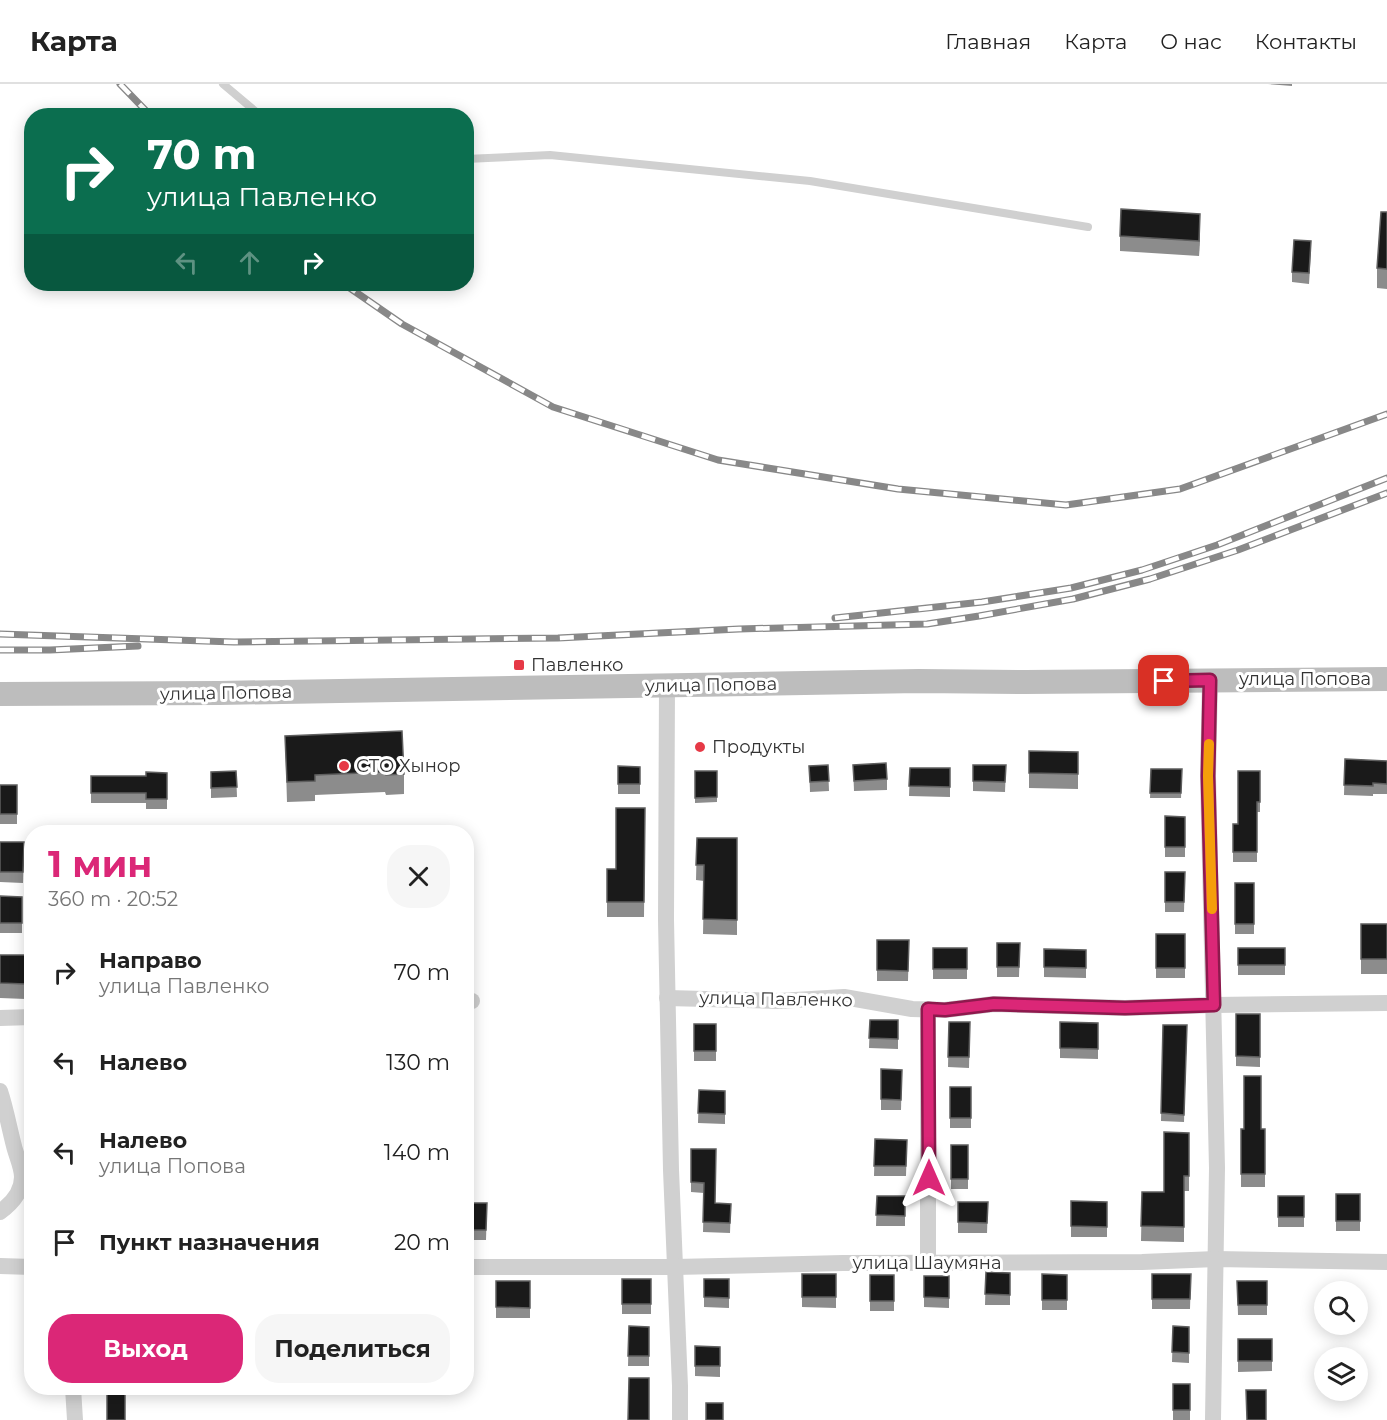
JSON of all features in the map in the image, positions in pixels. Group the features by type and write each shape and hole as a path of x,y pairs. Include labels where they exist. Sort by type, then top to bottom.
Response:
{"main road":[{"name":"улица Попова","path":"0,694 207,693 919,681 1387,679"}],"street":[{"path":"1210,680 1208,776 1217,1168 1213,1420"},
{"path":"667,686 667,998 680,1420"},
{"name":"улица Павленко","path":"667,998 780,1001 844,997 912,1009 945,1010 994,1004 1125,1008 1387,1003"},
{"path":"928,1009 928,1263"},
{"path":"0,1018 24,1017"},
{"path":"0,1212 19,1193 22,1178 2,1103"},
{"name":"улица Шаумяна","path":"474,1267 1142,1262 1215,1259 1387,1262"},
{"path":"0,1266 24,1266"},
{"path":"73,1395 75,1420"}],"lane":[{"path":"223,84 252,108"},
{"path":"474,159 550,155 810,181 1088,227"}],"building":[{"path":"1121,209 1200,214 1199,241 1120,236"},
{"path":"1381,212 1387,212 1387,269 1377,268"},
{"path":"1294,240 1311,241 1309,273 1292,272"},
{"path":"402,731 404,774 386,775 385,772 315,775 315,781 287,782 285,736"},
{"path":"1029,751 1078,752 1078,774 1029,773"},
{"path":"1345,759 1387,761 1387,784 1344,785"},
{"path":"886,763 887,779 854,781 853,765"},
{"path":"828,765 829,781 810,782 809,766"},
{"path":"973,765 1006,765 1005,782 973,781"},
{"path":"618,766 640,767 640,784 618,784"},
{"path":"910,768 950,768 950,787 909,786"},
{"path":"1151,769 1182,769 1181,793 1150,793"},
{"path":"236,771 237,787 211,788 211,772"},
{"path":"695,771 717,771 717,797 695,798"},
{"path":"1238,771 1260,771 1260,802 1257,802 1257,852 1233,852 1233,824 1238,824"},
{"path":"146,772 167,773 167,799 146,799 146,793 91,793 91,776 146,776"},
{"path":"0,785 17,785 17,814 0,814"},
{"path":"616,808 645,808 644,902 607,902 607,869 616,869"},
{"path":"1165,816 1185,817 1185,847 1165,847"},
{"path":"697,838 737,838 737,920 703,919 704,865 696,865"},
{"path":"0,842 24,842 23,872 0,872"},
{"path":"1165,872 1185,872 1184,902 1165,902"},
{"path":"1235,883 1254,883 1254,924 1235,924"},
{"path":"0,896 22,897 22,923 0,923"},
{"path":"1361,924 1387,924 1387,959 1361,959"},
{"path":"1156,934 1185,934 1185,968 1156,968"},
{"path":"877,940 909,940 908,971 877,970"},
{"path":"997,943 1020,943 1019,967 997,967"},
{"path":"933,948 967,948 967,969 933,969"},
{"path":"1238,948 1285,948 1285,965 1238,965"},
{"path":"1044,949 1086,950 1086,968 1044,967"},
{"path":"0,955 24,955 24,984 0,983"},
{"path":"1236,1014 1260,1014 1260,1057 1236,1056"},
{"path":"870,1020 898,1020 898,1039 869,1038"},
{"path":"949,1022 970,1022 969,1057 948,1057"},
{"path":"1060,1022 1098,1023 1098,1049 1060,1048"},
{"path":"694,1024 716,1024 716,1051 694,1051"},
{"path":"1163,1025 1187,1025 1184,1115 1161,1113"},
{"path":"881,1069 902,1070 901,1100 881,1099"},
{"path":"1244,1076 1261,1076 1261,1129 1265,1129 1265,1174 1241,1174"},
{"path":"950,1087 971,1087 971,1118 950,1118"},
{"path":"699,1090 725,1091 725,1114 698,1113"},
{"path":"1164,1132 1189,1133 1189,1176 1184,1176 1184,1227 1141,1226 1142,1192 1164,1192"},
{"path":"875,1139 907,1140 906,1166 874,1166"},
{"path":"951,1145 968,1145 968,1179 951,1179"},
{"path":"691,1149 716,1149 715,1203 731,1204 730,1223 703,1222 704,1183 691,1182"},
{"path":"1336,1194 1360,1194 1360,1221 1336,1221"},
{"path":"877,1196 905,1196 905,1216 876,1215"},
{"path":"1278,1196 1304,1196 1304,1217 1278,1217"},
{"path":"1071,1201 1107,1202 1107,1227 1071,1226"},
{"path":"958,1202 988,1202 987,1223 958,1222"},
{"path":"474,1203 487,1203 486,1230 474,1230"},
{"path":"986,1272 1010,1273 1010,1295 985,1294"},
{"path":"802,1274 836,1274 836,1297 802,1297"},
{"path":"1042,1274 1067,1275 1067,1300 1042,1300"},
{"path":"1152,1274 1191,1274 1190,1299 1152,1299"},
{"path":"870,1275 894,1275 894,1301 870,1301"},
{"path":"924,1276 949,1276 949,1298 924,1297"},
{"path":"622,1279 651,1279 651,1304 622,1304"},
{"path":"704,1279 729,1279 729,1298 704,1297"},
{"path":"496,1281 530,1281 530,1308 496,1307"},
{"path":"1237,1281 1267,1281 1267,1305 1238,1305"},
{"path":"629,1326 649,1327 649,1356 628,1356"},
{"path":"1173,1326 1189,1327 1189,1353 1172,1352"},
{"path":"1238,1339 1272,1339 1272,1361 1238,1361"},
{"path":"695,1346 720,1347 720,1366 695,1366"},
{"path":"629,1378 649,1378 649,1420 628,1420"},
{"path":"1173,1384 1190,1384 1190,1410 1173,1410"},
{"path":"1246,1390 1266,1390 1266,1420 1247,1420"},
{"path":"107,1395 125,1395 125,1420 107,1420"},
{"path":"706,1403 723,1403 723,1420 706,1420"}],"railway":[{"path":"120,84 143,108"},
{"path":"354,291 402,324 553,407 718,460 898,489 1066,505 1180,489 1387,414"},
{"path":"835,618 982,602 1071,588 1142,570 1217,545 1387,478"},
{"path":"0,634 234,642 558,638 739,629 927,624 1073,599 1150,579 1238,550 1387,493"},
{"path":"0,650 138,646"}],"slow traffic":[{"path":"1209,744 1212,909"}],"place":[{"name":"Павленко","path":"519,665"},
{"name":"Продукты","path":"700,747"},
{"name":"СТО Хынор","path":"344,766"}],"route":[{"path":"929,1178 928,1009 945,1010 994,1004 1125,1008 1214,1005 1208,776 1210,680 1164,681"}]}
